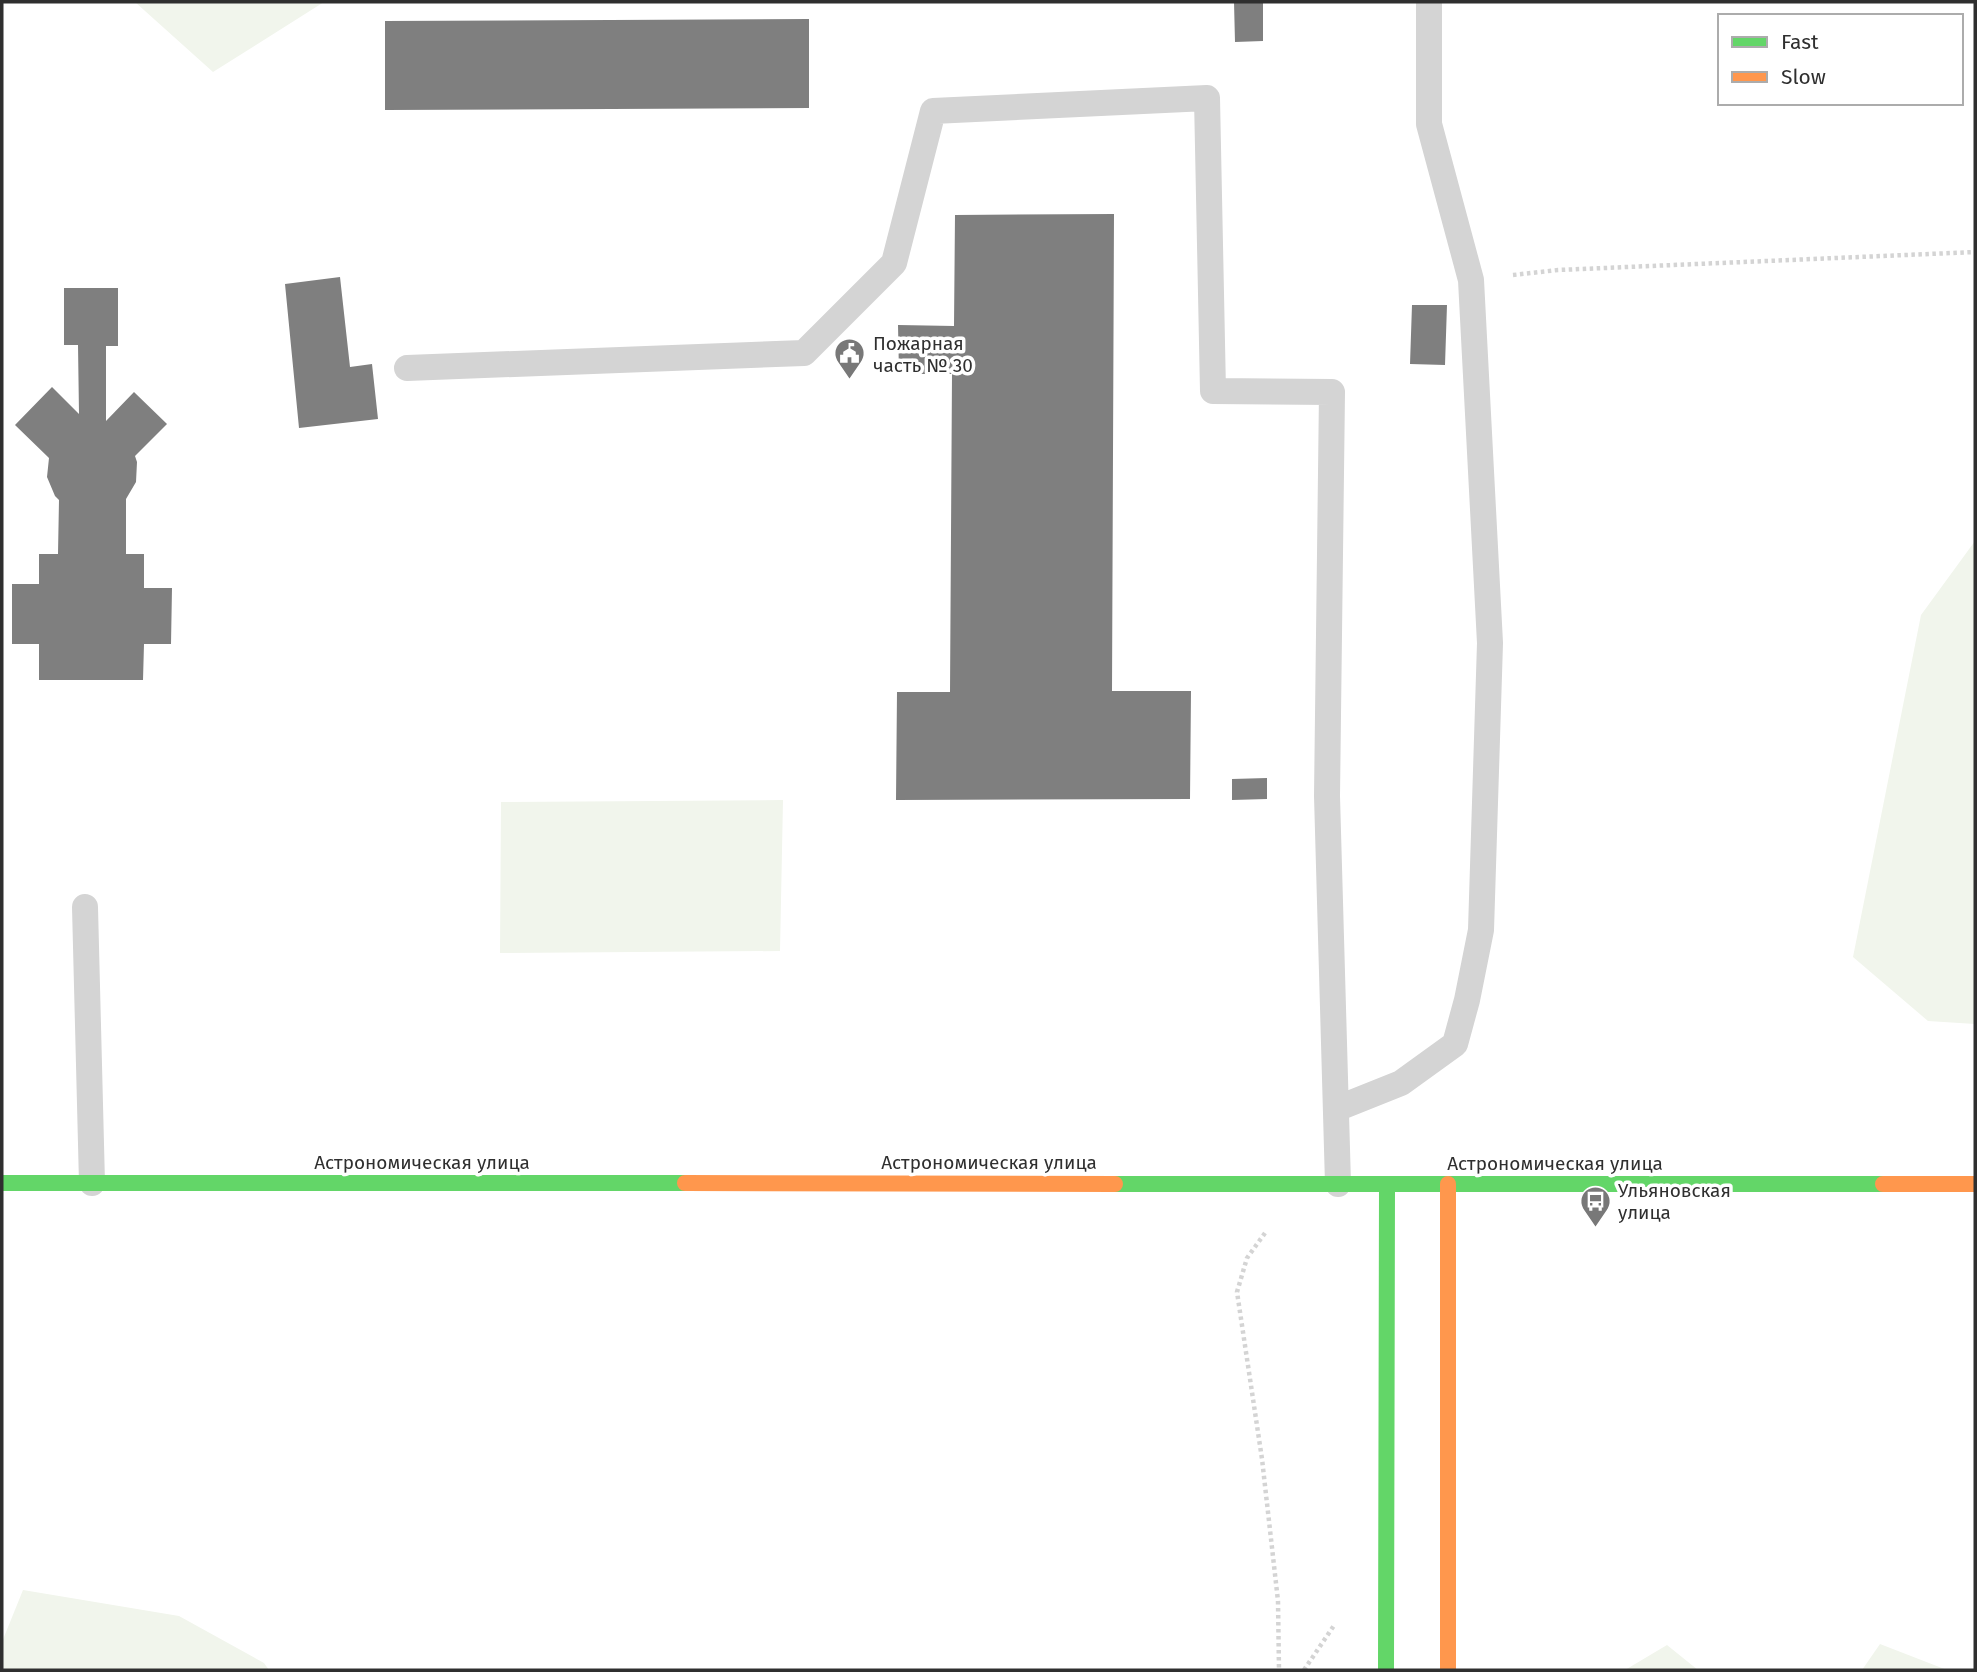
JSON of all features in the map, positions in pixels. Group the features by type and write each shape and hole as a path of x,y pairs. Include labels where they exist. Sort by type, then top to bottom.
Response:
{"main road":[{"name":"Астрономическая улица","path":"2,1183 1975,1184"},
{"path":"1448,1184 1448,1670"},
{"path":"1386,1670 1387,1185"}],"lane":[{"path":"1336,1109 1401,1083 1455,1044 1481,930 1490,643 1471,280 1429,124 1429,2"},
{"path":"407,368 804,352 894,263 933,111 1207,98 1213,391 1332,392 1327,796 1338,1184"},
{"path":"85,907 92,1183"}],"path":[{"path":"1471,280 1558,270 1975,252"},
{"path":"1265,1232 1247,1258 1237,1292 1262,1459 1278,1601 1279,1670"},
{"path":"1304,1670 1335,1624"}],"shaded area":[{"path":"135,2 324,2 213,72"},
{"path":"1975,541 1975,1024 1928,1021 1853,957 1921,615"},
{"path":"783,800 780,951 500,953 501,802"},
{"path":"23,1590 179,1616 264,1663 269,1670 2,1670 2,1642"},
{"path":"1880,1644 1947,1670 1862,1670"},
{"path":"1667,1645 1698,1670 1625,1670"}],"building":[{"path":"1234,2 1263,2 1263,41 1235,42"},
{"path":"809,19 809,108 385,110 385,21"},
{"path":"1114,214 1112,691 1191,691 1190,799 896,800 897,692 950,692 952,374 899,374 898,325 954,326 955,215"},
{"path":"340,277 350,367 372,364 378,419 299,428 285,284"},
{"path":"64,288 118,288 118,346 106,346 106,421 134,392 167,424 135,456 136,482 126,499 126,554 144,554 144,588 172,588 171,644 144,644 143,680 39,680 39,644 12,644 12,584 39,584 39,554 58,554 59,500 47,477 49,458 15,425 52,387 79,414 78,345 64,345"},
{"path":"1412,305 1447,305 1445,365 1410,364"},
{"path":"1267,778 1267,799 1232,800 1232,779"}],"traffic: fast":[{"path":"2,1183 685,1183"},
{"path":"1115,1184 1883,1184"},
{"path":"1386,1670 1387,1185"}],"traffic: slow":[{"path":"685,1183 1115,1184"},
{"path":"1448,1184 1448,1670"},
{"path":"1883,1184 1975,1184"}],"place":[{"name":"Пожарная часть № 30","path":"850,381"},
{"name":"Ульяновская улица","path":"1595,1228"}]}
